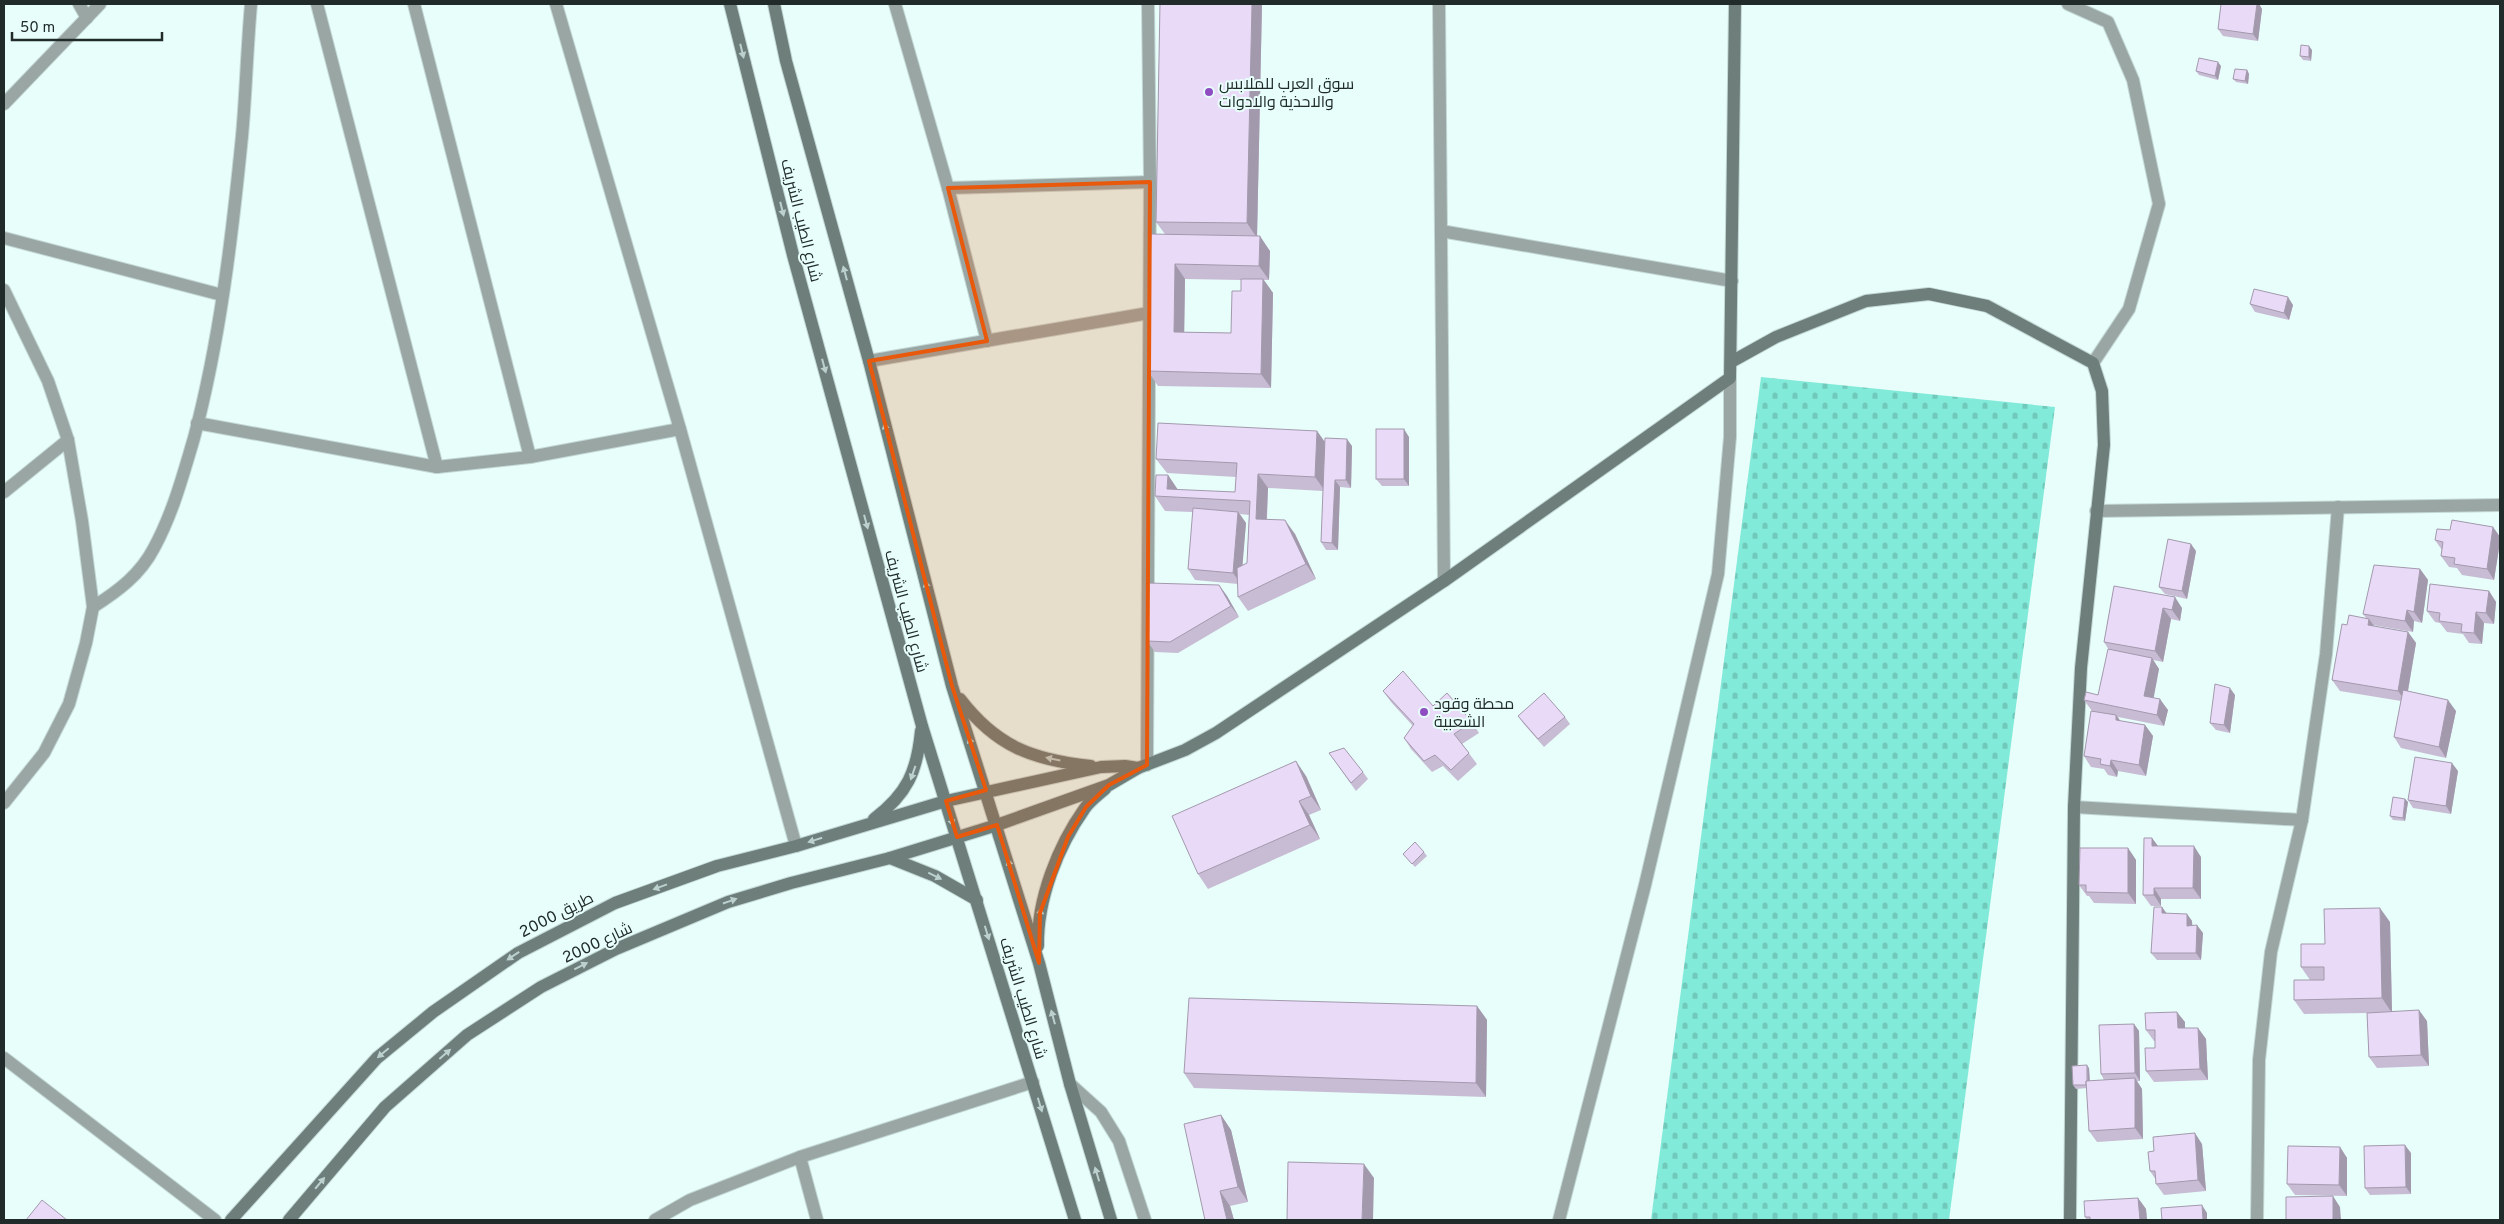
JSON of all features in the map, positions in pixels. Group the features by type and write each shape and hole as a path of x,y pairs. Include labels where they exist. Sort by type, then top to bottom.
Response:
{"street":[{"path":"79,4 87,18"},
{"path":"4,104 100,4"},
{"path":"93,608 127,585 154,549 178,494 197,423 212,364 222,295 242,134 251,4"},
{"path":"317,4 437,467"},
{"path":"414,4 530,457"},
{"path":"556,4 680,430 796,846"},
{"name":"شارع الطيب الشريف","path":"730,4 793,255 922,726 1075,1220"},
{"name":"شارع الطيب الشريف","path":"774,4 786,61 868,360 952,686 1039,963 1070,1084 1111,1220"},
{"path":"895,4 948,188 987,341"},
{"path":"1143,767 1150,182 1148,4"},
{"path":"1439,4 1444,581"},
{"path":"1559,1220 1646,885 1718,574 1730,438 1735,4"},
{"path":"2068,4 2108,22 2133,80 2159,204 2129,309 2093,363"},
{"path":"948,188 1150,182"},
{"path":"1441,231 1732,281"},
{"path":"4,238 222,295"},
{"path":"4,290 48,381 68,440 82,521 93,608 86,643 69,704 44,753 4,804"},
{"path":"1731,362 1776,337 1866,301 1928,294 1987,306 2093,363 2102,391 2104,445 2080,668 2074,807 2070,1220"},
{"path":"868,360 1148,313"},
{"path":"1039,963 1040,913 1053,872 1068,838 1086,807 1109,785 1143,767 1185,750 1216,733 1444,581 1730,378"},
{"path":"197,423 437,467 530,457 680,430"},
{"path":"4,492 68,440"},
{"path":"2096,512 2500,505"},
{"path":"2257,1220 2259,1060 2271,952 2302,820 2326,654 2338,507"},
{"path":"952,686 974,718 987,731 1012,747 1043,757 1101,766 1143,767"},
{"path":"845,831 871,821 894,804 910,781 919,755 922,726"},
{"name":"طريق 2000","path":"231,1220 377,1058 433,1012 518,952 614,903 718,866 796,846 986,790 1101,766"},
{"name":"شارع 2000","path":"289,1220 385,1107 467,1035 541,987 616,949 728,902 791,882 890,858 997,825 1109,785"},
{"path":"2074,807 2302,820"},
{"path":"890,858 935,876 977,900"},
{"path":"4,1058 215,1220"},
{"path":"655,1220 690,1200 800,1157 1033,1082"},
{"path":"1070,1084 1101,1112 1118,1141 1145,1220"},
{"path":"800,1157 817,1220"}],"highlighted area":[{"path":"1150,182 1147,765 1109,785 1086,807 1068,837 1040,913 1039,963 997,825 957,837 946,801 986,790 952,686 869,361 987,341 948,188"}],"green space":[{"path":"1761,377 2055,407 1949,1220 1651,1220"}],"building":[{"path":"1160,4 1252,4 1247,223 1156,222"},
{"path":"2221,4 2257,4 2253,34 2218,29"},
{"path":"2301,45 2309,46 2309,57 2300,56"},
{"path":"2199,58 2218,62 2215,76 2196,71"},
{"path":"2235,69 2247,70 2245,81 2233,79"},
{"path":"1151,234 1260,236 1259,266 1175,264 1174,332 1231,333 1232,291 1241,291 1241,279 1263,279 1261,374 1148,371"},
{"path":"2254,289 2288,297 2284,313 2250,304"},
{"path":"1158,423 1317,431 1315,477 1258,474 1256,519 1285,520 1306,564 1238,597 1237,568 1247,563 1250,501 1155,496 1156,475 1168,475 1167,489 1235,492 1237,463 1156,459"},
{"path":"1376,429 1404,429 1404,479 1376,479"},
{"path":"1325,438 1347,439 1346,480 1335,480 1332,543 1321,542"},
{"path":"1193,508 1238,512 1233,573 1188,569"},
{"path":"2452,520 2493,527 2487,569 2454,564 2455,558 2441,556 2443,542 2435,540 2437,529 2450,530"},
{"path":"2168,539 2191,544 2182,591 2159,587"},
{"path":"2374,565 2420,569 2414,612 2407,610 2405,621 2363,614"},
{"path":"1148,583 1219,585 1231,606 1170,642 1147,641"},
{"path":"2430,584 2489,591 2486,613 2476,612 2474,633 2461,632 2462,624 2439,621 2440,613 2427,611"},
{"path":"2114,586 2175,597 2172,610 2163,608 2155,651 2104,642"},
{"path":"2349,615 2369,619 2368,625 2408,632 2398,691 2332,680 2342,624 2347,625"},
{"path":"2108,649 2152,658 2144,696 2160,699 2157,715 2084,700 2086,692 2098,695"},
{"path":"1403,671 1433,706 1447,693 1472,722 1454,734 1469,753 1451,770 1435,755 1424,761 1404,738 1414,724 1383,691"},
{"path":"2215,684 2230,688 2224,725 2210,723"},
{"path":"2403,690 2448,700 2439,747 2394,737"},
{"path":"1544,693 1565,717 1538,739 1518,716"},
{"path":"2091,711 2116,715 2116,720 2145,725 2139,765 2111,760 2110,766 2100,764 2101,759 2084,756"},
{"path":"1344,748 1363,772 1351,783 1329,753"},
{"path":"2415,757 2452,763 2446,806 2408,800"},
{"path":"1296,761 1311,796 1299,801 1310,825 1198,874 1172,816"},
{"path":"2393,797 2405,799 2403,818 2390,816"},
{"path":"2144,838 2152,838 2152,846 2194,846 2193,888 2154,888 2154,895 2143,895"},
{"path":"1415,842 1424,852 1412,864 1403,854"},
{"path":"2080,848 2128,848 2128,893 2086,892 2086,885 2079,885"},
{"path":"2154,907 2162,907 2162,913 2187,914 2187,926 2197,925 2196,953 2151,953"},
{"path":"2380,908 2382,998 2294,1000 2294,980 2324,980 2324,967 2301,967 2301,944 2325,944 2324,909"},
{"path":"1189,998 1477,1006 1476,1083 1184,1073"},
{"path":"2419,1010 2421,1055 2369,1057 2367,1013"},
{"path":"2177,1012 2178,1028 2198,1028 2200,1069 2146,1071 2145,1048 2155,1048 2155,1030 2146,1030 2145,1013"},
{"path":"2134,1024 2135,1073 2101,1074 2099,1025"},
{"path":"2087,1065 2086,1085 2073,1085 2072,1066"},
{"path":"2135,1078 2135,1128 2089,1131 2086,1081"},
{"path":"1221,1115 1238,1187 1220,1191 1227,1220 1205,1220 1184,1124"},
{"path":"2195,1133 2198,1180 2156,1184 2155,1171 2150,1171 2148,1152 2154,1151 2153,1137"},
{"path":"2405,1145 2406,1187 2365,1188 2364,1146"},
{"path":"2288,1146 2340,1147 2339,1185 2287,1184"},
{"path":"1288,1162 1364,1164 1362,1220 1287,1220"},
{"path":"2333,1196 2333,1220 2286,1220 2286,1197"},
{"path":"2138,1198 2140,1220 2090,1220 2090,1217 2085,1217 2084,1201"},
{"path":"42,1200 67,1220 26,1220"},
{"path":"2202,1205 2203,1220 2162,1220 2161,1208"}],"place":[{"name":"سوق العرب للملابس والاحذية والادوات","path":"1209,92"},
{"name":"محطة وقود الشعبية","path":"1424,712"}]}
